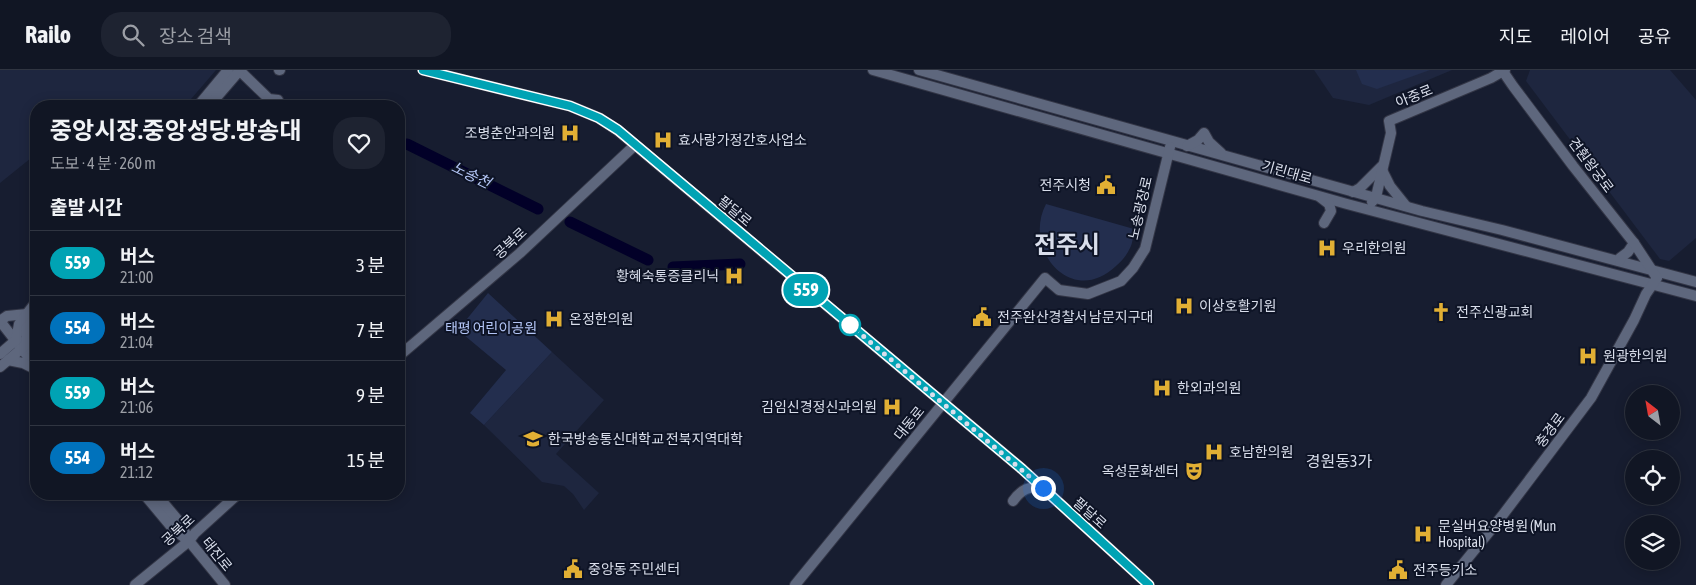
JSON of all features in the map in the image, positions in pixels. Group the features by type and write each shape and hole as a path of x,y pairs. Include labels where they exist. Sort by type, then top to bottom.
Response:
{"street":[{"path":"203,100 228,70"},
{"path":"214,100 240,70 270,99 278,100"},
{"name":"팔달로","path":"423,70 570,106 599,118 618,130 1043,488 1149,585"},
{"name":"기린대로","path":"872,70 1366,208 1654,278 1696,282"},
{"name":"기린대로","path":"919,70 1353,192 1620,261 1696,296"},
{"name":"아중로","path":"1376,197 1391,133 1390,121 1491,78 1504,70"},
{"name":"견훤왕궁로","path":"1504,70 1573,166 1634,243 1654,278"},
{"path":"1187,146 1198,140 1204,133 1209,142 1223,155"},
{"name":"노송광장로","path":"1045,278 1059,290 1088,294 1121,281 1133,268 1145,249 1172,141"},
{"name":"공북로","path":"405,351 520,253 635,145"},
{"path":"1353,192 1382,168 1390,186 1406,206"},
{"path":"1318,195 1331,206 1331,214 1324,223"},
{"path":"1366,208 1376,197"},
{"path":"1620,261 1620,258 1631,249 1634,243"},
{"name":"대동로","path":"795,585 1045,278"},
{"name":"충경로","path":"1446,585 1502,516 1591,398 1654,278"},
{"path":"30,315 7,316 0,321 30,354"},
{"path":"3,360 22,344 30,320"},
{"path":"3,360 23,363 30,366"},
{"path":"1013,501 1027,488 1032,486 1043,488"},
{"name":"태진로","path":"149,500 174,530 189,541 225,585"},
{"name":"태진로","path":"161,500 182,525 189,541"},
{"name":"공북로","path":"135,585 189,541 195,533 231,500"}],"shaded area":[{"path":"0,70 216,70 190,100 30,100 30,159 0,183"},
{"path":"1314,70 1452,70 1369,105 1333,98"},
{"path":"1530,70 1670,70 1696,100 1696,238 1669,261 1660,259 1526,81"},
{"name":"한국방송통신대학교 전북지역대학","path":"552,352 604,400 556,454 599,493 584,510 573,494 564,486 542,482 484,425"}],"green space":[{"path":"1356,70 1430,70 1377,89 1362,84"},
{"path":"1046,204 1134,229 1132,244 1124,258 1099,277 1083,281 1068,277 1056,268 1046,255 1041,239 1040,222"},
{"name":"태평 어린이공원","path":"488,293 552,352 484,425 470,413 506,370 458,330"}],"waterway":[{"name":"노송천","path":"407,144 538,209"},
{"name":"노송천","path":"570,222 648,260"},
{"name":"노송천","path":"673,267 740,264"}],"bus line":[{"name":"559","path":"423,70 570,106 599,118 618,130 1022,469 1149,585"}],"place":[{"name":"조병춘안과의원","path":"570,133"},
{"name":"효사랑가정간호사업소","path":"663,140"},
{"name":"전주시청","path":"1106,185"},
{"name":"우리한의원","path":"1327,248"},
{"name":"황혜숙통증클리닉","path":"734,276"},
{"name":"이상호활기원","path":"1184,306"},
{"name":"전주신광교회","path":"1441,312"},
{"name":"전주완산경찰서 남문지구대","path":"982,317"},
{"name":"온정한의원","path":"554,319"},
{"name":"원광한의원","path":"1588,356"},
{"name":"한외과의원","path":"1162,388"},
{"name":"김임신경정신과의원","path":"892,407"},
{"name":"한국방송통신대학교 전북지역대학","path":"533,439"},
{"name":"호남한의원","path":"1214,452"},
{"name":"옥성문화센터","path":"1194,471"},
{"name":"문실버요양병원 (Mun Hospital)","path":"1423,534"},
{"name":"중앙동 주민센터","path":"573,569"},
{"name":"전주등기소","path":"1398,570"}],"district":[{"name":"전주시","path":"1067,245"},
{"name":"경원동3가","path":"1339,461"}],"route":[{"path":"850,325 1043,488"}]}
